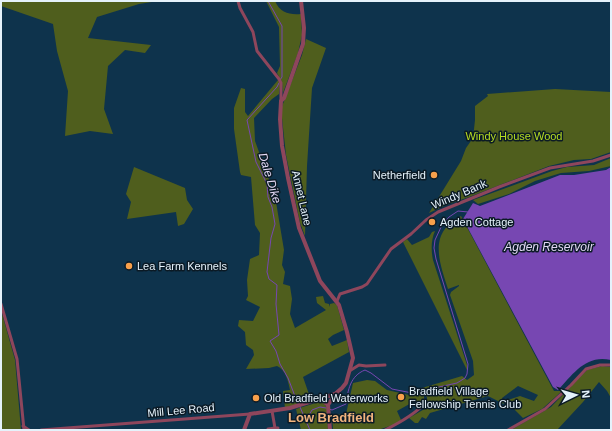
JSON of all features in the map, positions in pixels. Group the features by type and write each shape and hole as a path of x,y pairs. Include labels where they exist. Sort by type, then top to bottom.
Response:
{"street":[{"path":"238,1 240,8 253,32 257,51 279,79 281,84 281,101"},
{"path":"281,101 284,98 303,44 304,28 301,1"},
{"name":"Annet Lane","path":"281,101 280,119 282,146 299,228 320,281 337,301"},
{"name":"Windy Bank","path":"331,294 340,294 367,284 391,249 438,212 550,168 593,161 611,155"},
{"path":"330,430 328,405 335,394 346,383 351,370 353,358 347,332 337,301 340,294"},
{"path":"1,304 17,359 24,430"},
{"path":"353,358 359,365"},
{"path":"351,370 359,365 385,365"},
{"path":"508,430 545,409 586,369 600,365 611,365"},
{"name":"Mill Lee Road","path":"41,430 272,412 305,404 335,394"},
{"path":"321,399 328,405"},
{"path":"385,430 419,410 424,404"},
{"path":"268,430 277,428 272,412"},
{"path":"244,430 250,414"},
{"path":"23,426 29,430"}],"green space":[{"path":"1,1 158,1 139,4 97,17 88,38 151,45 145,53 125,50 108,66 104,109 113,134 90,131 65,136 68,91 57,51 53,24 1,6"},
{"path":"266,1 275,1 283,11 293,14 301,14 302,35 298,53 283,93 282,82 277,73 280,66 279,27"},
{"path":"306,39 326,48 312,88 307,166 305,236 300,223 286,155 281,109 302,55"},
{"path":"278,80 280,84 279,94 272,99 254,118 255,141 275,196 284,250 282,265 285,272 283,284 290,286 292,299 290,314 295,328 326,310 317,303 316,297 323,296 325,303 329,304 330,307 330,304 334,303 337,305 344,330 328,339 332,346 347,340 349,352 303,377 311,400 285,408 283,391 290,390 285,373 277,366 269,368 246,369 254,355 253,350 246,345 245,332 238,326 239,320 253,321 260,307 246,300 248,296 247,280 250,259 259,255 260,233 255,225 251,177 241,175 240,172 234,129 234,108 241,88 245,89 245,112 248,116"},
{"name":"Windy House Wood","path":"555,89 611,92 611,152 591,159 574,160 549,166 446,205 429,213 461,161 466,148 473,138 475,106 488,96 487,94"},
{"name":"Windy House Wood","path":"611,158 611,166 589,171 561,173 535,181 509,194 478,204 473,200 552,171 567,167 594,165"},
{"path":"134,167 185,188 187,200 193,209 184,224 178,226 176,212 127,219 131,202 126,194"},
{"path":"461,216 554,391 562,391 542,409 523,418 509,404 508,400 520,396 534,401 538,395 518,386 502,398 504,404 488,396 430,413 426,419 422,417 418,423 415,423 409,418 428,407 427,397 424,395 424,402 413,402 397,411 401,420 399,423 378,430 333,430 332,415 346,414 353,383 367,380 375,381 387,390 409,395 423,395 422,388 462,376 467,380 474,375 473,361 450,295 451,292 459,285 448,289 439,258 440,239 444,231 451,223"},
{"path":"435,231 432,245 433,260 467,365 467,370 403,242 407,239 412,245 429,237 432,232"},
{"path":"1,310 15,360 21,430 1,430"},
{"path":"602,366 611,367 611,398 599,382 557,430 511,430 551,407 587,370"},
{"path":"319,402 324,403 327,408 328,430 301,430 296,409"}],"water":[{"name":"Agden Reservoir","path":"611,167 611,360 594,360 587,363 575,372 558,390 553,387 463,219 473,203 480,206 560,175 574,175 606,170"}],"waterway":[{"name":"Dale Dike","path":"268,1 282,26 282,77 280,80"},
{"name":"Dale Dike","path":"279,83 247,120 256,162 267,184 268,197 272,207 275,224 271,238 267,272 269,279 277,285 276,304 279,335 270,341 276,351 280,364 288,378 298,404"},
{"path":"329,409 332,410 346,404 349,389 353,380 365,370 392,389 412,393 457,383 465,378 468,364 434,248 435,240 442,225 449,217 458,211 468,212"},
{"name":"Dale Dike","path":"300,407 310,430"},
{"path":"306,420 312,410 320,407 326,408"}],"place":[{"name":"Netherfield","path":"434,175"},
{"name":"Agden Cottage","path":"432,222"},
{"name":"Lea Farm Kennels","path":"129,266"},
{"name":"Bradfield Village Fellowship Tennis Club","path":"401,397"},
{"name":"Old Bradfield Waterworks","path":"256,398"}],"district":[{"name":"Low Bradfield","path":"331,417"}]}
